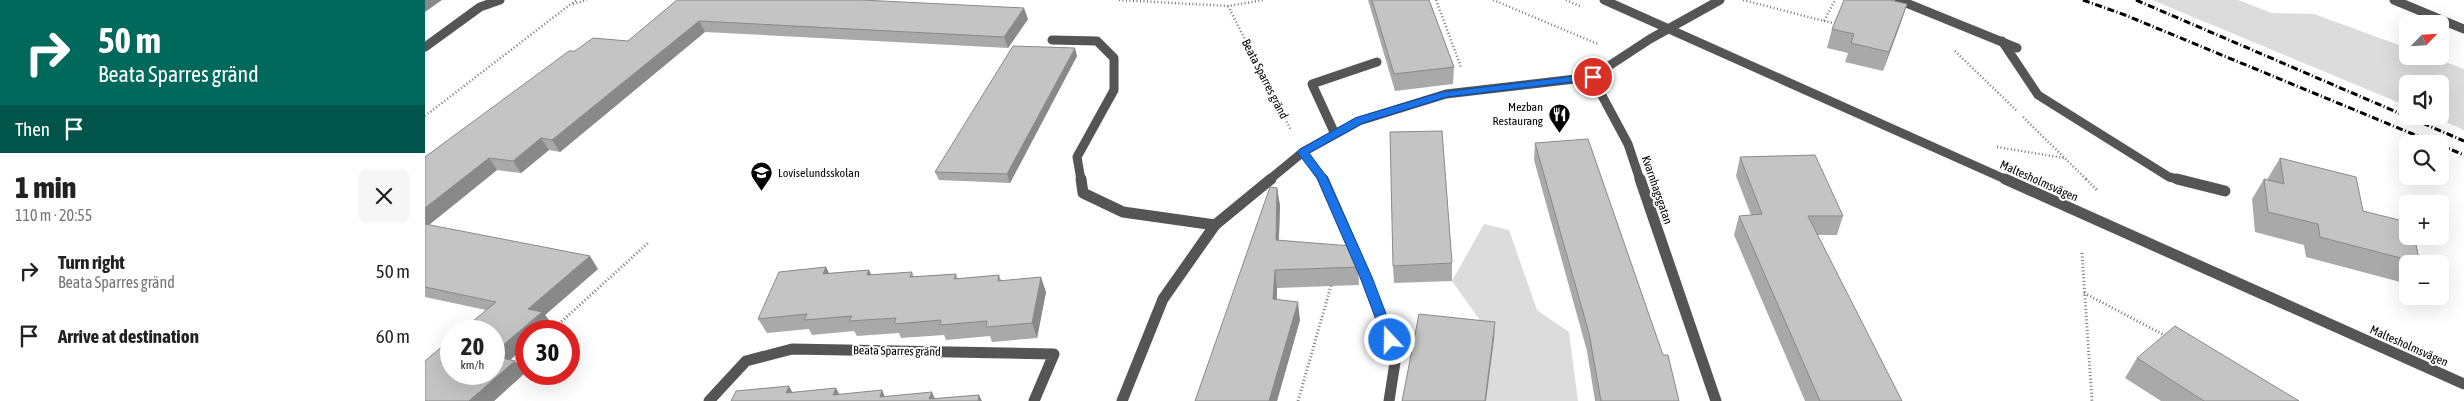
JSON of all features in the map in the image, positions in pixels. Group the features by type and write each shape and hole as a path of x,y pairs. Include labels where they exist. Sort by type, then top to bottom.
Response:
{"street":[{"path":"425,47 480,7 500,0"},
{"name":"Maltesholmsvägen","path":"1604,0 2464,384"},
{"path":"1122,401 1163,299 1215,225 1303,152 1359,120 1445,94 1593,77 1625,55 1720,0"},
{"path":"1899,0 2017,48"},
{"path":"2394,0 2464,29"},
{"path":"1052,40 1097,42 1114,58 1114,90 1077,157 1083,193 1123,212 1215,225"},
{"path":"2002,41 2038,95 2169,177 2225,191"},
{"path":"1335,134 1312,84 1377,62"},
{"name":"Kvarnhagsgatan","path":"1593,77 1627,144 1717,401"},
{"path":"1303,152 1322,177 1352,244 1396,356 1389,401"},
{"name":"Beata Sparres gränd","path":"709,401 746,362 792,349 1054,354 1034,401"}],"path":[{"path":"425,116 576,0"},
{"path":"571,4 587,0"},
{"path":"1119,0 1228,6 1264,0"},
{"path":"1436,0 1471,91"},
{"path":"1493,0 1625,55"},
{"path":"1743,0 1837,24"},
{"path":"1824,21 1835,0"},
{"name":"Beata Sparres gränd","path":"1228,6 1303,152"},
{"path":"2000,146 2065,158"},
{"path":"563,320 648,243"},
{"path":"1298,401 1333,279 1352,244"},
{"path":"2082,253 2092,401"},
{"path":"2084,293 2172,340"}],"shaded area":[{"path":"2152,0 2238,0 2272,13 2314,14 2399,45 2399,65 2449,65 2449,63 2464,69 2464,130 2449,123 2449,75 2399,75 2399,103"},
{"path":"1484,224 1509,230 1537,310 1569,332 1578,401 1486,401 1494,340 1452,281"}],"building":[{"path":"677,0 862,0 1024,8 1004,37 699,21 552,140 541,138 513,161 489,158 425,208 425,157 569,51 575,51 593,38 628,41"},
{"path":"1372,0 1429,0 1454,67 1394,74"},
{"path":"1844,0 1890,0 1907,4 1889,52 1851,43 1854,34 1832,29"},
{"path":"1013,46 1075,48 1007,174 935,172"},
{"path":"1442,131 1452,263 1393,266 1390,132"},
{"path":"1588,139 1663,355 1668,355 1679,401 1601,401 1589,333 1535,143"},
{"path":"1815,155 1843,216 1808,216 1902,401 1820,401 1739,216 1762,214 1740,157"},
{"path":"2280,158 2356,177 2363,211 2399,220 2399,245 2416,245 2418,255 2399,255 2399,258 2320,237 2318,224 2268,212 2264,179 2284,184"},
{"path":"1270,187 1277,188 1276,240 1351,246 1358,261 1358,267 1275,270 1273,299 1298,302 1269,401 1195,401"},
{"path":"425,224 590,256 528,309 542,312 533,320 515,320 515,335 505,344 505,320 474,320 496,302 425,287"},
{"path":"826,267 823,274 869,270 867,275 912,272 910,277 956,274 954,279 999,275 998,281 1041,277 1032,323 986,327 987,321 940,325 941,320 894,324 896,318 849,321 852,316 804,320 807,314 758,319 779,272"},
{"path":"1419,314 1495,322 1485,401 1402,401"},
{"path":"2175,326 2299,401 2204,401 2137,358"},
{"path":"440,348 440,385 487,385 469,401 425,401 425,361"},
{"path":"505,359 515,361 505,370"},
{"path":"789,386 786,393 836,388 833,395 882,390 880,397 932,392 929,399 979,395 978,401 731,401 736,391"}],"railway":[{"path":"2083,0 2125,15 2415,135"},
{"path":"2136,0 2464,141"},
{"path":"2449,149 2464,155"}],"place":[{"name":"Mezban Restaurang","path":"1559,133"},
{"name":"Loviselundsskolan","path":"762,192"}],"route":[{"path":"1390,340 1366,277 1322,177 1303,152 1359,120 1445,94 1593,77"}]}
